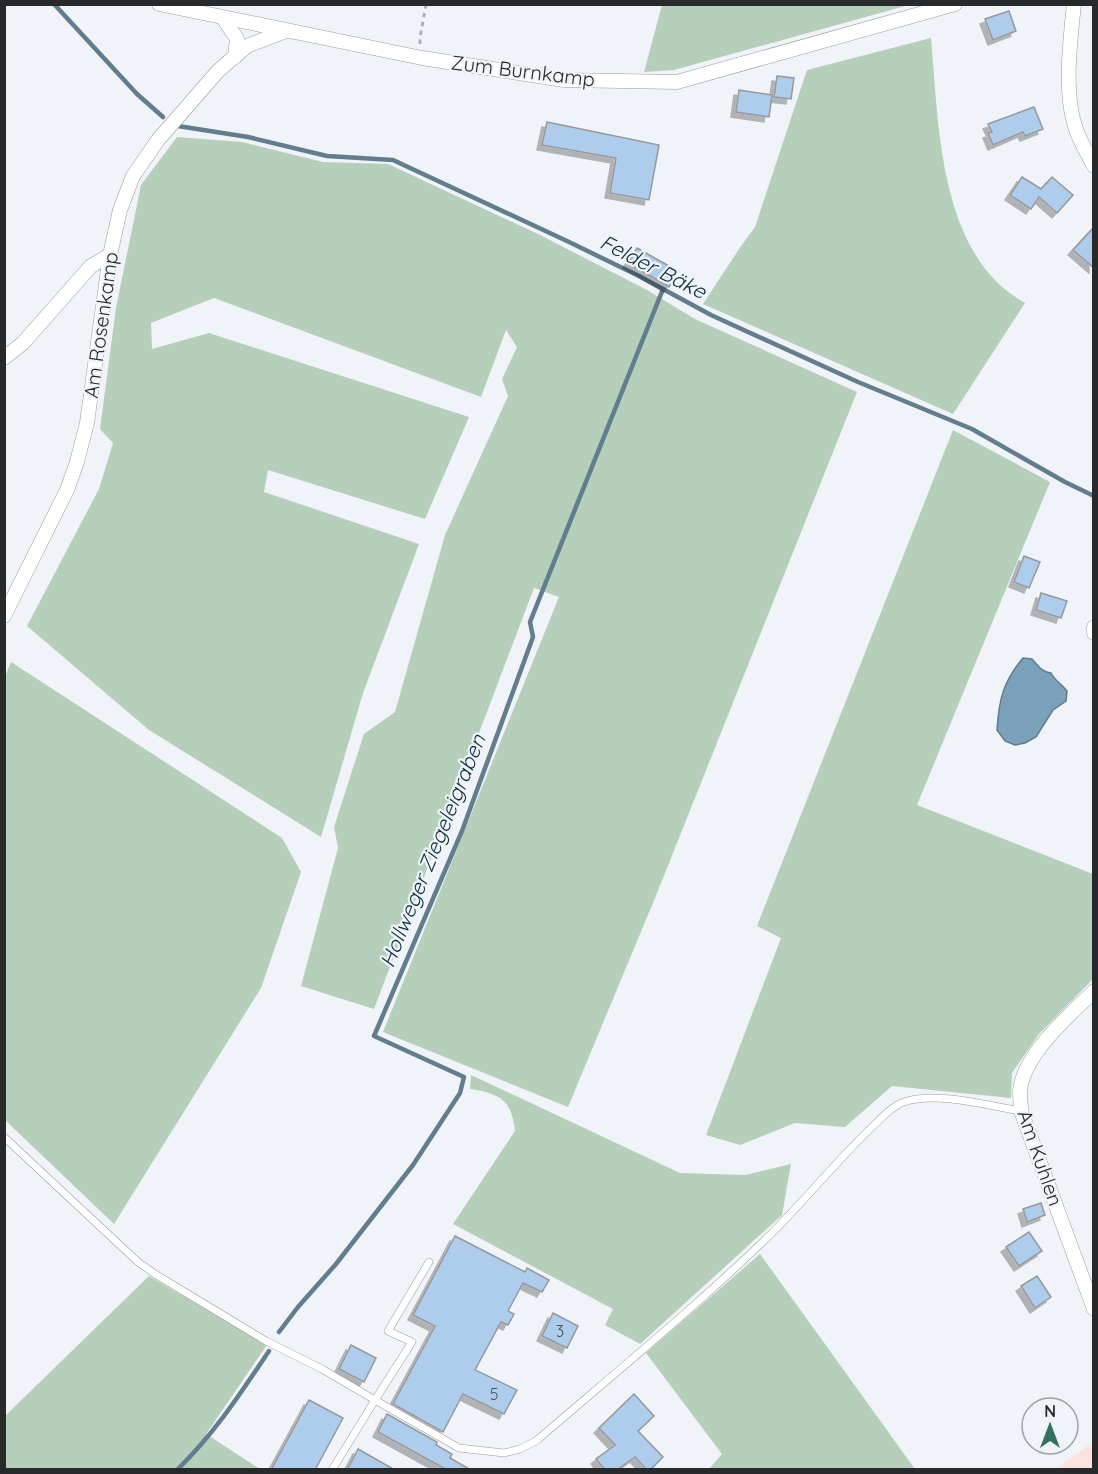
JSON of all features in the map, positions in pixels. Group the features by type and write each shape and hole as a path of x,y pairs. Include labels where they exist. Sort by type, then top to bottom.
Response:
{"street":[{"name":"Zum Burnkamp","path":"159,4 218,13 286,31 422,58 564,80 677,82 955,4"},
{"path":"1074,4 1070,39 1070,97 1076,130 1094,166"},
{"path":"218,13 237,39 235,57"},
{"name":"Am Rosenkamp","path":"4,616 67,490 77,462 87,423 110,255 120,210 134,176 180,114 218,71 247,46 286,31"},
{"path":"4,358 23,343 91,266 110,255"},
{"path":"1094,627 1094,633"},
{"name":"Am Kuhlen","path":"1094,991 1036,1053 1024,1076 1020,1091 1021,1111 1094,1309"}],"lane":[{"path":"4,1137 138,1262 155,1274 266,1341 459,1448 504,1453 520,1449 536,1441 642,1351 772,1233 848,1150 890,1110 903,1102 944,1099 1021,1111"},
{"path":"332,1470 412,1342 388,1331 429,1262"}],"path":[{"path":"422,58 420,38 426,4"}],"shaded area":[{"path":"1093,1442 1093,1469 1056,1469 1074,1456 1080,1456 1080,1451"}],"green space":[{"path":"662,4 909,5 674,70 644,72"},
{"path":"931,38 941,147 948,185 959,221 975,254 996,281 1025,303 953,414 703,304 755,227 807,70"},
{"path":"177,137 242,142 323,162 388,164 540,235 647,290 695,319 857,392 655,898 568,1107 383,1032 559,597 534,588 374,1009 301,986 338,848 334,827 364,734 395,712 445,535 508,396 502,379 517,347 506,330 481,397 214,298 151,323 152,349 209,333 469,417 425,519 268,470 264,492 419,544 363,693 321,837 149,730 27,626 99,489 113,443 100,429 116,308 141,185"},
{"path":"953,430 1050,482 917,805 1093,874 1093,979 1039,1034 1012,1073 1011,1098 892,1086 845,1127 795,1123 740,1145 706,1135 781,938 757,926"},
{"path":"11,662 282,838 301,872 261,988 114,1224 5,1120 4,679"},
{"path":"471,1075 680,1173 745,1175 791,1164 782,1215 640,1344 605,1325 613,1309 453,1224 515,1131 511,1112 503,1100 489,1093 470,1089"},
{"path":"760,1254 915,1469 709,1469 722,1454 646,1353"},
{"path":"149,1276 267,1345 206,1434 260,1469 5,1469 5,1416"}],"water":[{"path":"1023,658 1032,659 1043,670 1051,673 1067,691 1066,701 1053,710 1036,737 1015,745 1005,741 997,730 998,719 1003,691"}],"building":[{"path":"1009,11 1016,31 993,40 985,19"},
{"path":"777,76 794,78 791,99 774,97"},
{"path":"739,90 772,95 769,117 736,112"},
{"path":"1034,107 1043,129 1025,136 1023,132 993,145 988,133 992,132 988,124"},
{"path":"547,122 659,145 649,200 610,193 616,158 542,145"},
{"path":"1022,177 1041,189 1052,177 1073,195 1057,213 1039,197 1031,209 1010,195"},
{"path":"1094,227 1094,268 1073,250"},
{"path":"637,248 678,271 669,287 628,263"},
{"path":"1024,556 1040,562 1029,588 1014,582"},
{"path":"1041,593 1067,601 1061,618 1036,610"},
{"path":"1041,1203 1045,1215 1027,1222 1023,1209"},
{"path":"1029,1232 1042,1251 1019,1266 1006,1247"},
{"path":"455,1236 525,1272 527,1268 549,1280 542,1292 523,1283 508,1311 514,1314 508,1325 501,1322 475,1370 517,1390 504,1414 463,1394 443,1432 393,1404 435,1326 413,1315"},
{"path":"1037,1276 1051,1297 1035,1308 1021,1286"},
{"path":"553,1313 578,1326 567,1348 542,1336"},
{"path":"351,1345 376,1358 364,1382 339,1369"},
{"path":"634,1394 654,1416 638,1431 663,1457 650,1470 647,1470 635,1457 617,1470 605,1470 596,1459 615,1445 599,1428"},
{"path":"309,1400 343,1418 315,1470 271,1470"},
{"path":"387,1414 437,1442 436,1445 452,1454 450,1458 471,1470 447,1470 378,1432"},
{"path":"358,1449 395,1470 347,1470"}],"waterway":[{"name":"Felder Bäke","path":"54,4 137,94 163,117"},
{"name":"Felder Bäke","path":"178,126 248,137 327,156 393,160 639,276 711,315 858,382 972,429 1094,496"},
{"name":"Hollweger Ziegeleigraben","path":"279,1332 336,1264 413,1165 460,1093 464,1077 374,1036 462,831 533,637 530,622 663,289"},
{"name":"Hollweger Ziegeleigraben","path":"177,1470 215,1427 269,1351"}]}
